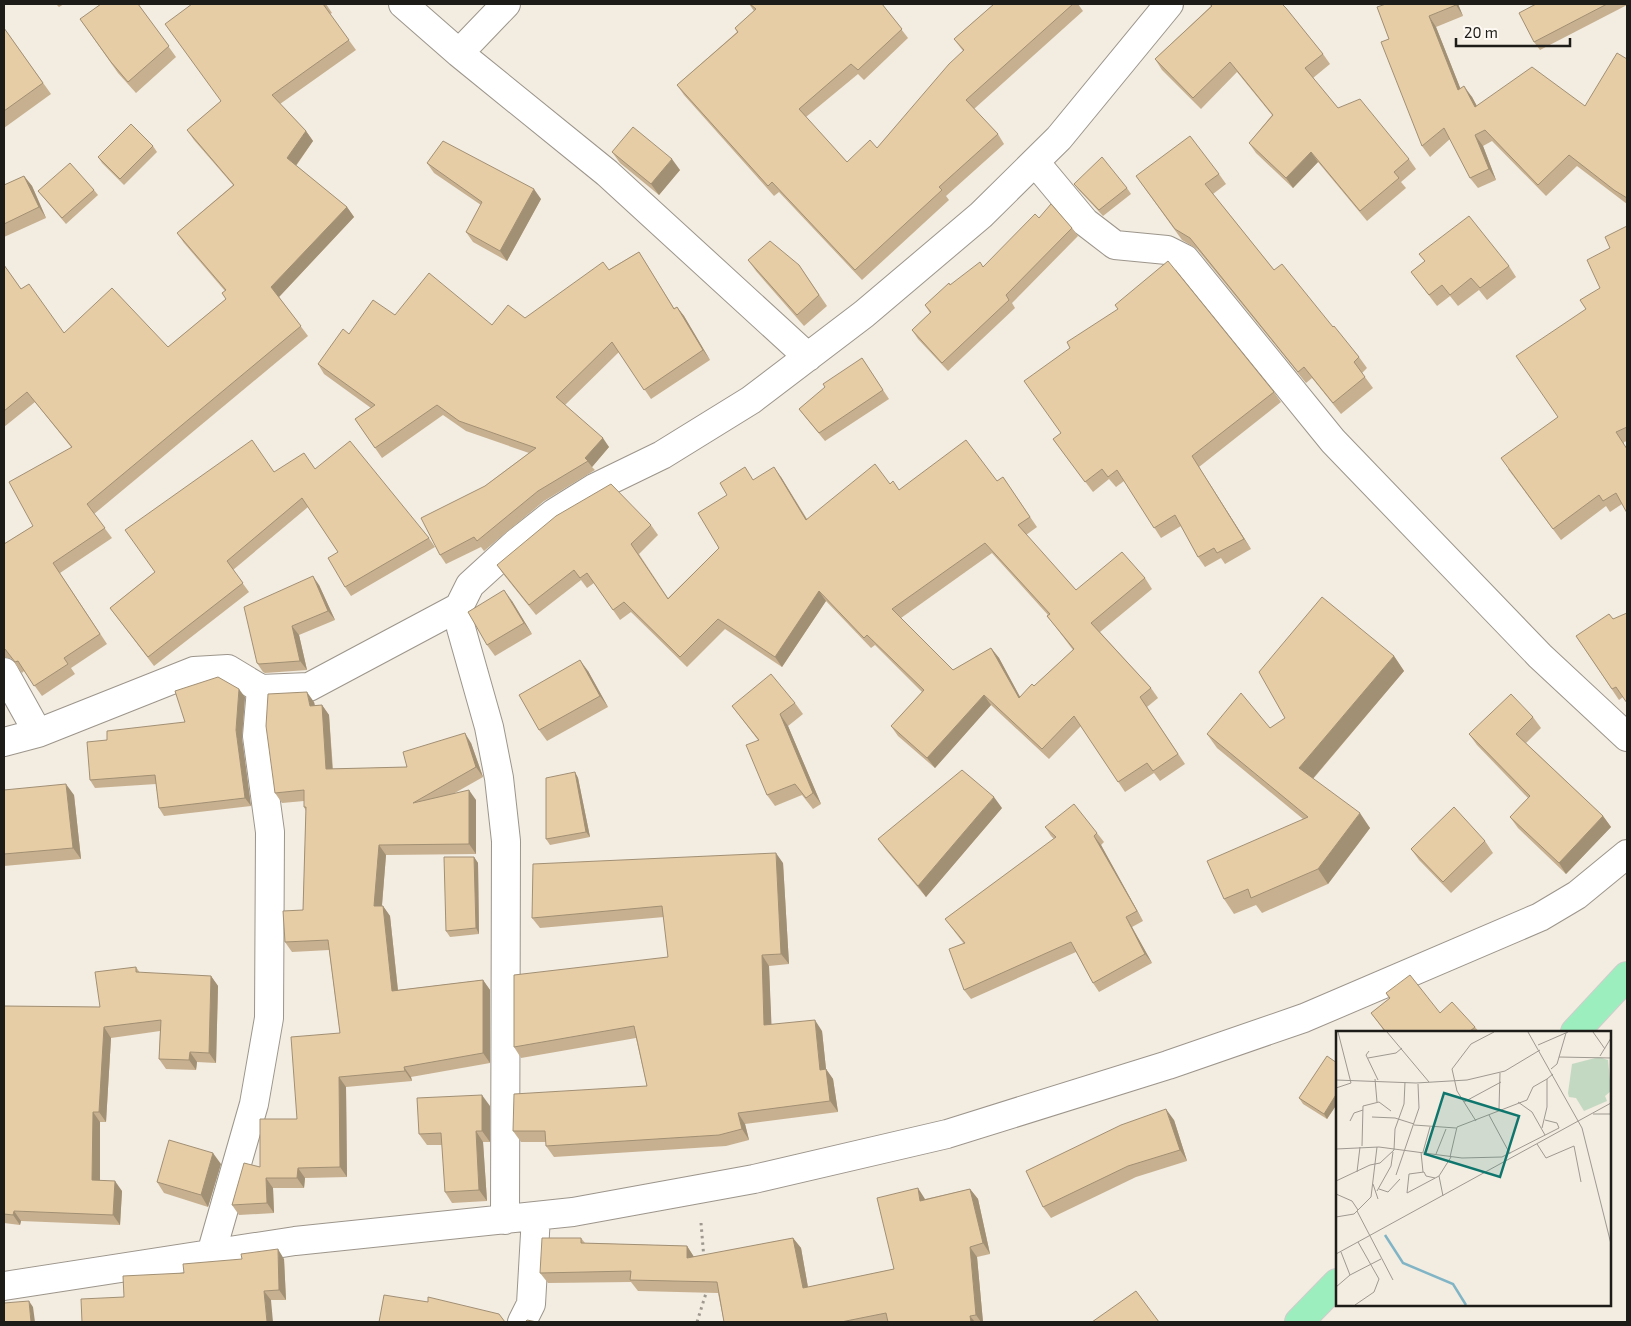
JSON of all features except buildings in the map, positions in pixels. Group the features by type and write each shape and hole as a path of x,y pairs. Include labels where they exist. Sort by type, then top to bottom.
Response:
{"main road":[{"path":"1575,1031 1627,976"},
{"path":"1299,1322 1336,1284"}],"street":[{"path":"404,4 459,53 606,173 808,357"},
{"path":"459,53 506,4"},
{"path":"505,1220 506,841 499,778 489,727 461,628 459,607 470,586 516,543 554,513 594,488 662,455 751,400 864,314 981,215 1059,138 1169,4"},
{"path":"1035,162 1085,222 1115,245 1167,250 1185,259 1333,441 1540,656 1627,737"},
{"path":"4,742 38,733 194,671 228,669 261,689 309,687 459,607"},
{"path":"4,672 38,733"},
{"path":"211,1254 254,1104 269,1018 270,832 257,736 261,689"},
{"path":"4,1286 295,1241 505,1220 699,1190 946,1134 1168,1065 1296,1021 1540,917 1577,895 1627,854"},
{"path":"522,1322 531,1304 536,1216"}],"path":[{"path":"699,1190 705,1266"},
{"path":"696,1322 707,1294 706,1285"}]}
